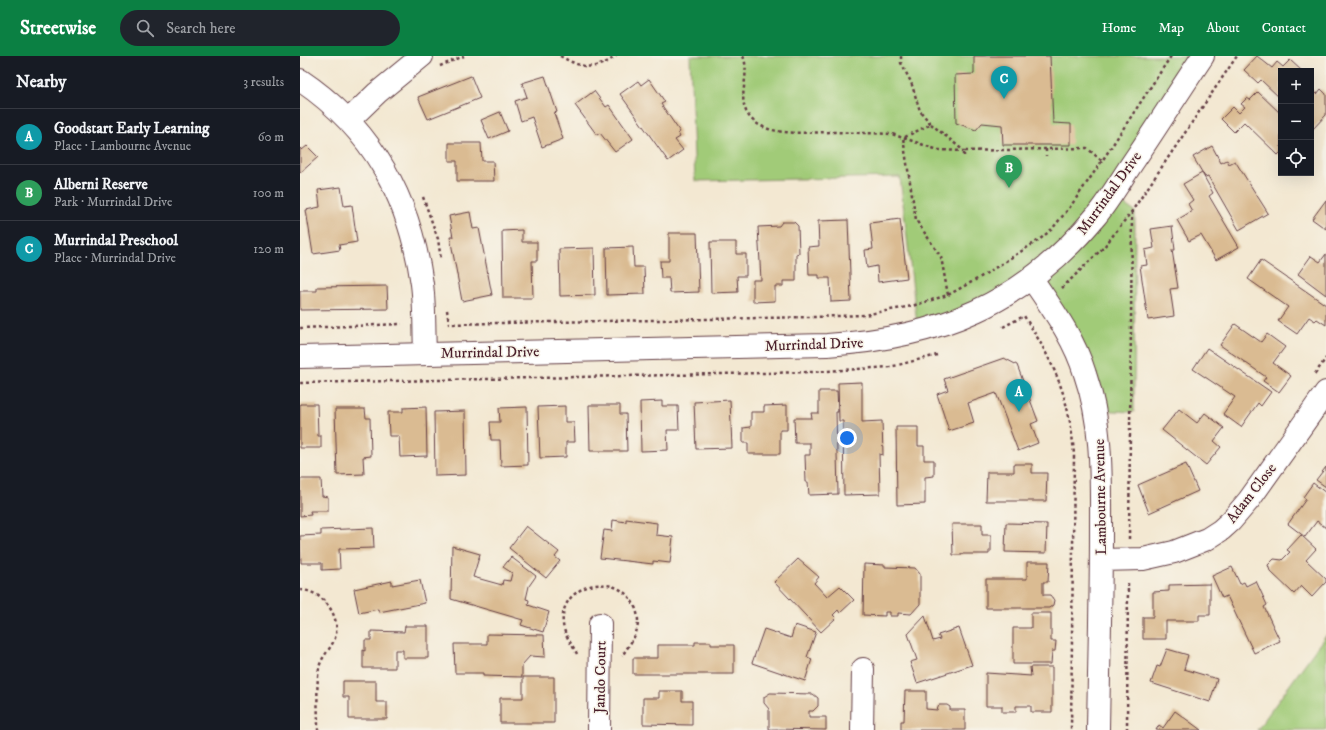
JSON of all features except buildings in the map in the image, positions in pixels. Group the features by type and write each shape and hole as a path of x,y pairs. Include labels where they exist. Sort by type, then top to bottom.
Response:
{"street":[{"path":"349,120 377,93 422,56"},
{"name":"Murrindal Drive","path":"300,356 865,343 918,333 958,320 979,310 1032,279 1067,248 1097,215 1203,56"},
{"path":"300,80 349,120 371,148 391,178 408,217 422,285 425,354"},
{"name":"Lambourne Avenue","path":"1032,279 1069,335 1085,373 1096,410 1101,457 1098,730"},
{"name":"Adam Close","path":"1101,560 1143,558 1174,552 1207,539 1221,530 1249,500 1319,384"},
{"name":"Jando Court","path":"599,730 600,624"},
{"path":"862,730 863,669"}],"path":[{"path":"560,56 571,63 590,67 600,65 616,56"},
{"path":"743,56 747,70 743,92 747,113 757,123 766,128 786,133 892,134 938,150 964,151 1087,148 1102,161"},
{"path":"901,56 901,63 911,82 920,112 931,124 964,151"},
{"path":"449,324 864,315 912,306 948,295 979,278 1039,240 1052,229 1102,161 1171,56"},
{"path":"1062,288 1104,247 1132,211 1237,56"},
{"path":"903,138 931,124"},
{"path":"903,138 916,220 941,257 948,295"},
{"path":"1046,149 1046,156"},
{"path":"964,151 964,156"},
{"path":"1132,211 1129,539 1136,539"},
{"path":"1004,327 1024,316 1049,355 1061,383 1070,416 1074,455 1071,730"},
{"path":"300,328 402,326 402,319"},
{"path":"300,383 811,372 890,367 937,355"},
{"path":"1319,384 1326,358"},
{"path":"1126,730 1128,579"},
{"path":"300,590 305,590 318,595 327,603 333,613 335,624 336,637 320,666 318,678 318,730"}],"green space":[{"path":"690,56 1203,56 1111,195 1135,212 1134,412 1095,410 1032,280 918,333 900,177 695,181"},
{"path":"1326,635 1326,730 1257,730"}],"place":[{"name":"Murrindal Preschool","path":"1004,99"},
{"name":"Alberni Reserve","path":"1009,188"},
{"name":"Goodstart Early Learning","path":"1019,412"}]}
